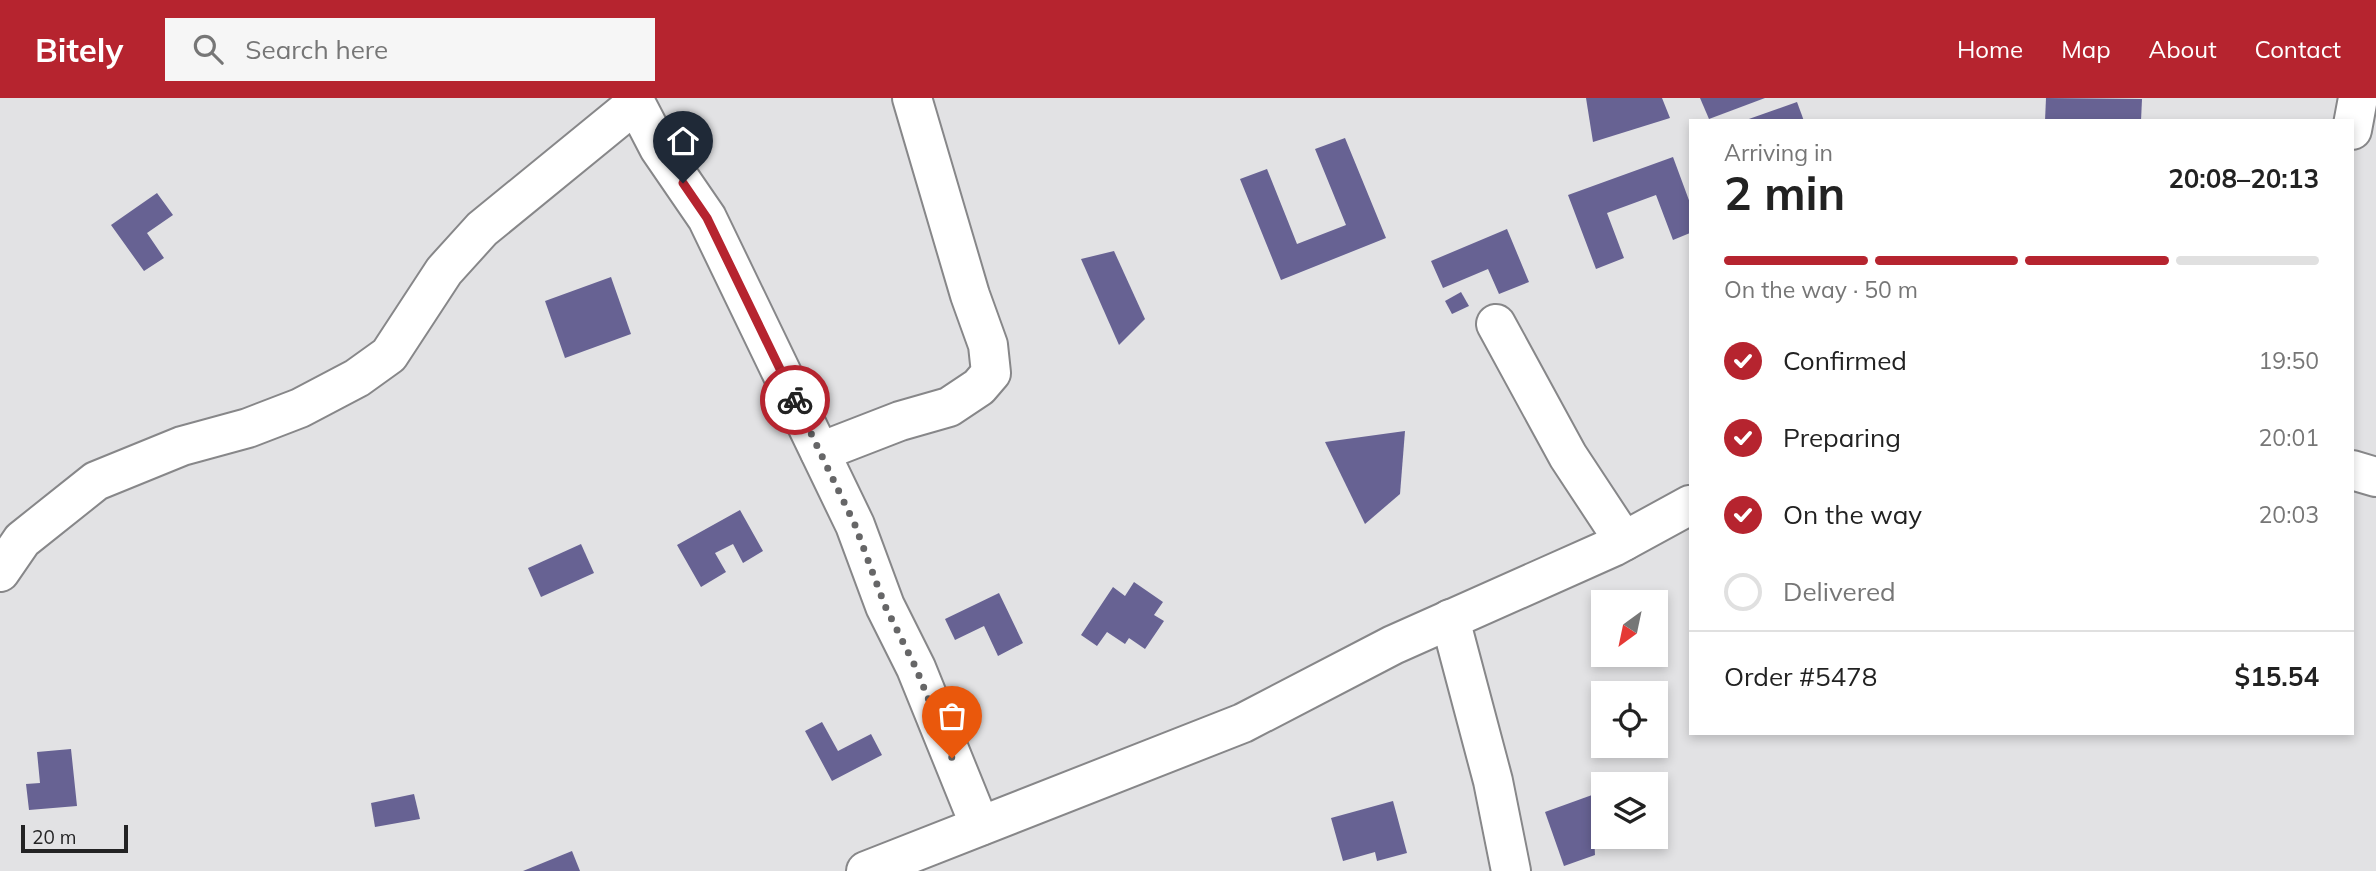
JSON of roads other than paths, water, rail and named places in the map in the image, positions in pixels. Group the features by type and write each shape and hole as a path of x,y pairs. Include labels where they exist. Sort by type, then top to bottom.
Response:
{"street":[{"path":"820,452 900,421 949,407 979,387 991,373 988,345 970,295 912,98"},
{"path":"2354,120 2358,98"},
{"path":"0,572 22,540 96,481 182,446 248,428 300,408 357,378 390,355 444,271 482,229 634,101 659,148 707,218 855,525 885,606 916,668 980,826"},
{"path":"1496,324 1568,456 1624,541"},
{"path":"2354,471 2376,477"},
{"path":"866,871 1243,723 1393,645 1624,541 1689,506"},
{"path":"1450,620 1493,781 1511,871"}]}
